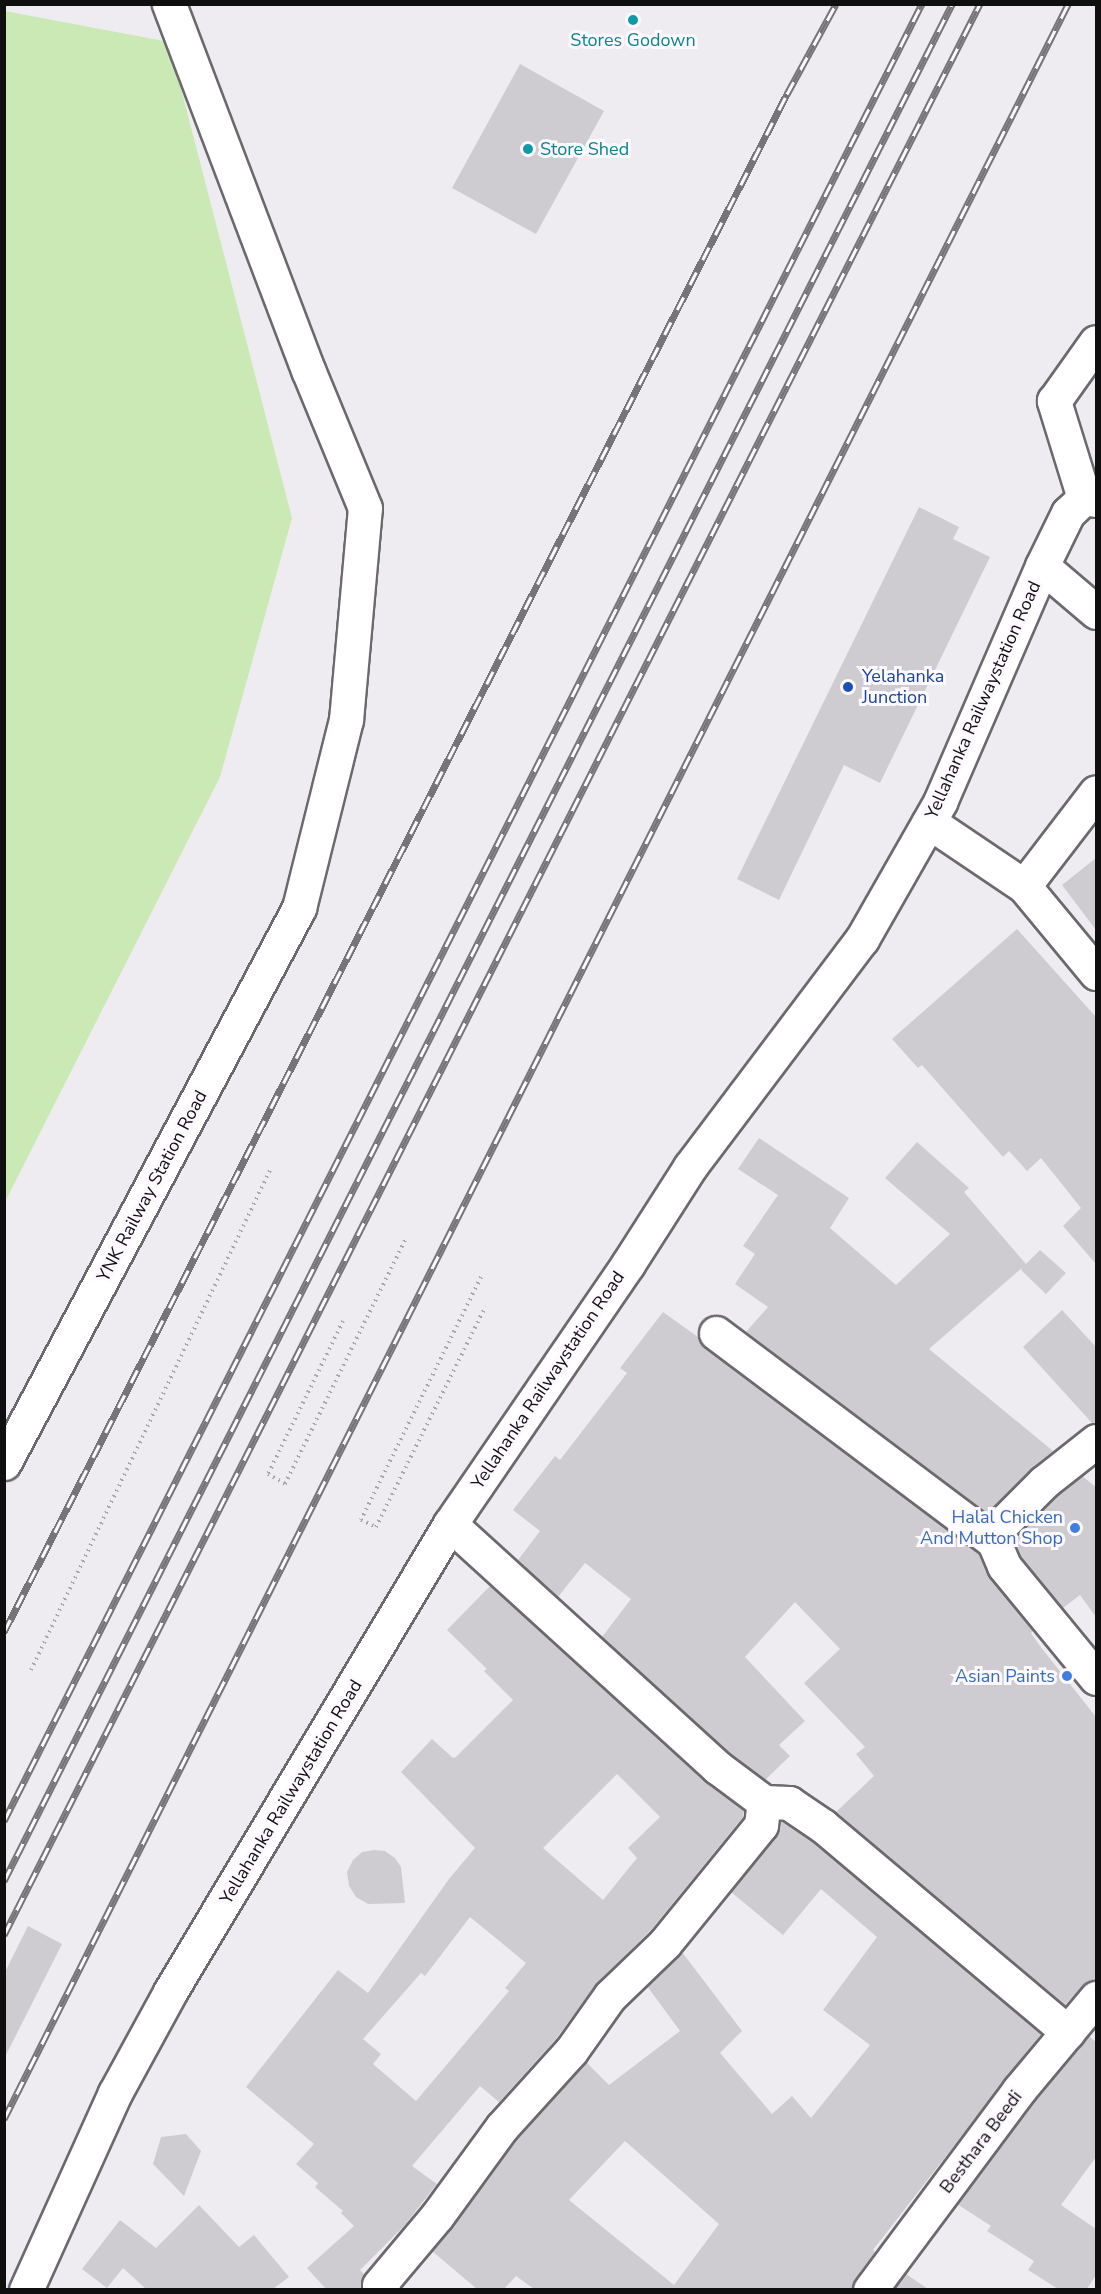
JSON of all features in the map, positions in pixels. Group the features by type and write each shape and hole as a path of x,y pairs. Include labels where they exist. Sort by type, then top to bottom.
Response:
{"street":[{"name":"YNK Railway Station Road","path":"4,1463 299,908 346,720 365,508 308,370 169,4"},
{"path":"1090,499 1054,401 1096,342"},
{"name":"Yellahanka Railwaystation Road","path":"26,2289 115,2092 170,1992 450,1524 628,1264 690,1167 862,939 940,802 1042,566 1068,513 1090,499"},
{"path":"1042,566 1096,612"},
{"path":"1024,886 1096,792"},
{"path":"929,822 1024,886 1096,973"},
{"path":"716,1333 994,1542 1004,1566 1096,1678"},
{"path":"994,1542 996,1530 1044,1482 1096,1441"},
{"path":"450,1524 717,1767 764,1802 789,1803 823,1826 1068,2032"},
{"path":"383,2289 379,2285 437,2216 502,2127 572,2051 610,1996 665,1943 761,1825 764,1802"},
{"name":"Besthara Beedi","path":"870,2289 1019,2090 1096,1998"}],"path":[{"path":"31,1670 271,1168"},
{"path":"344,1321 268,1474 285,1484 406,1238"},
{"path":"481,1276 361,1520 376,1527 484,1307"}],"green space":[{"path":"5,11 169,42 292,518 220,777 5,1202"}],"building":[{"name":"Store Shed","path":"520,64 604,111 536,234 452,188"},
{"path":"919,507 959,527 953,539 990,557 880,783 844,765 779,900 737,879"},
{"path":"1096,858 1096,930 1062,885"},
{"path":"1017,929 1096,1017 1096,1264 1063,1226 1081,1208 1041,1158 1027,1171 1009,1151 1003,1157 922,1065 918,1068 892,1039"},
{"path":"759,1138 849,1198 830,1228 896,1285 950,1234 885,1178 917,1142 969,1188 964,1192 1026,1264 1040,1250 1066,1273 1046,1294 1021,1270 1023,1267 929,1349 1053,1451 1031,1469 987,1513 746,1332 768,1307 735,1284 755,1254 743,1246 778,1195 738,1169"},
{"path":"1062,1310 1096,1347 1096,1423 1092,1423 1023,1347"},
{"path":"663,1312 698,1337 705,1348 979,1554 990,1578 1033,1631 1031,1633 1040,1646 1096,1717 1096,1980 1082,1986 1065,2005 836,1812 874,1776 856,1754 865,1747 804,1683 840,1649 795,1602 745,1657 805,1721 779,1745 790,1756 765,1780 729,1753 602,1637 631,1599 585,1563 558,1597 518,1560 540,1531 513,1510 555,1456 560,1460 627,1373 620,1368"},
{"path":"1082,1476 1096,1487 1096,1617 1080,1595 1063,1608 1020,1556 1013,1540 1056,1496"},
{"path":"490,1586 704,1781 744,1810 743,1817 651,1930 597,1983 556,2039 499,2102 480,2086 412,2166 437,2184 403,2227 360,2270 364,2274 361,2289 326,2289 307,2268 354,2226 341,2213 343,2211 315,2187 318,2183 296,2164 314,2144 246,2087 338,1970 368,1993 449,1879 475,1848 401,1772 432,1739 453,1758 456,1757 513,1700 484,1671 487,1669 447,1630","holes":["617,1774 660,1817 628,1848 637,1858 603,1900 543,1848","470,1917 526,1963 505,1988 509,1991 416,2101 373,2064 381,2054 363,2039 421,1973 425,1976"]},
{"path":"780,1821 812,1841 1041,2034 873,2250 875,2252 855,2279 852,2289 534,2289 516,2276 504,2289 477,2289 432,2251 517,2139 586,2062 609,2085 680,2031 647,1986 682,1952 742,2031 720,2053 772,2114 792,2096 811,2118 870,2045 823,2010 877,1937 821,1889 783,1935 731,1892 776,1837","holes":["625,2141 719,2224 674,2285 569,2200"]},
{"path":"385,1851 395,1858 401,1867 405,1903 368,1904 356,1897 349,1886 347,1872 353,1860 362,1852"},
{"path":"28,1926 62,1944 4,2059 4,1974"},
{"path":"1089,2036 1096,2042 1096,2157 1061,2205 1096,2229 1096,2275 1087,2289 1058,2289 1028,2270 1034,2261 987,2231 991,2226 957,2204 1034,2102"},
{"path":"186,2134 201,2151 184,2196 153,2164 161,2137"},
{"path":"199,2205 239,2247 254,2235 289,2277 273,2289 146,2289 123,2268 107,2288 82,2269 120,2220 156,2248"},
{"path":"906,2274 928,2289 894,2289"}],"railway":[{"path":"4,1632 787,94 836,4"},
{"path":"4,1821 922,4"},
{"path":"4,1881 952,4"},
{"path":"4,1935 980,4"},
{"path":"4,2119 1068,4"}],"place":[{"name":"Stores Godown","path":"633,20"},
{"name":"Store Shed","path":"528,149"},
{"name":"Yelahanka Junction","path":"848,687"},
{"name":"Halal Chicken And Mutton Shop","path":"1075,1528"},
{"name":"Asian Paints","path":"1067,1676"}]}
